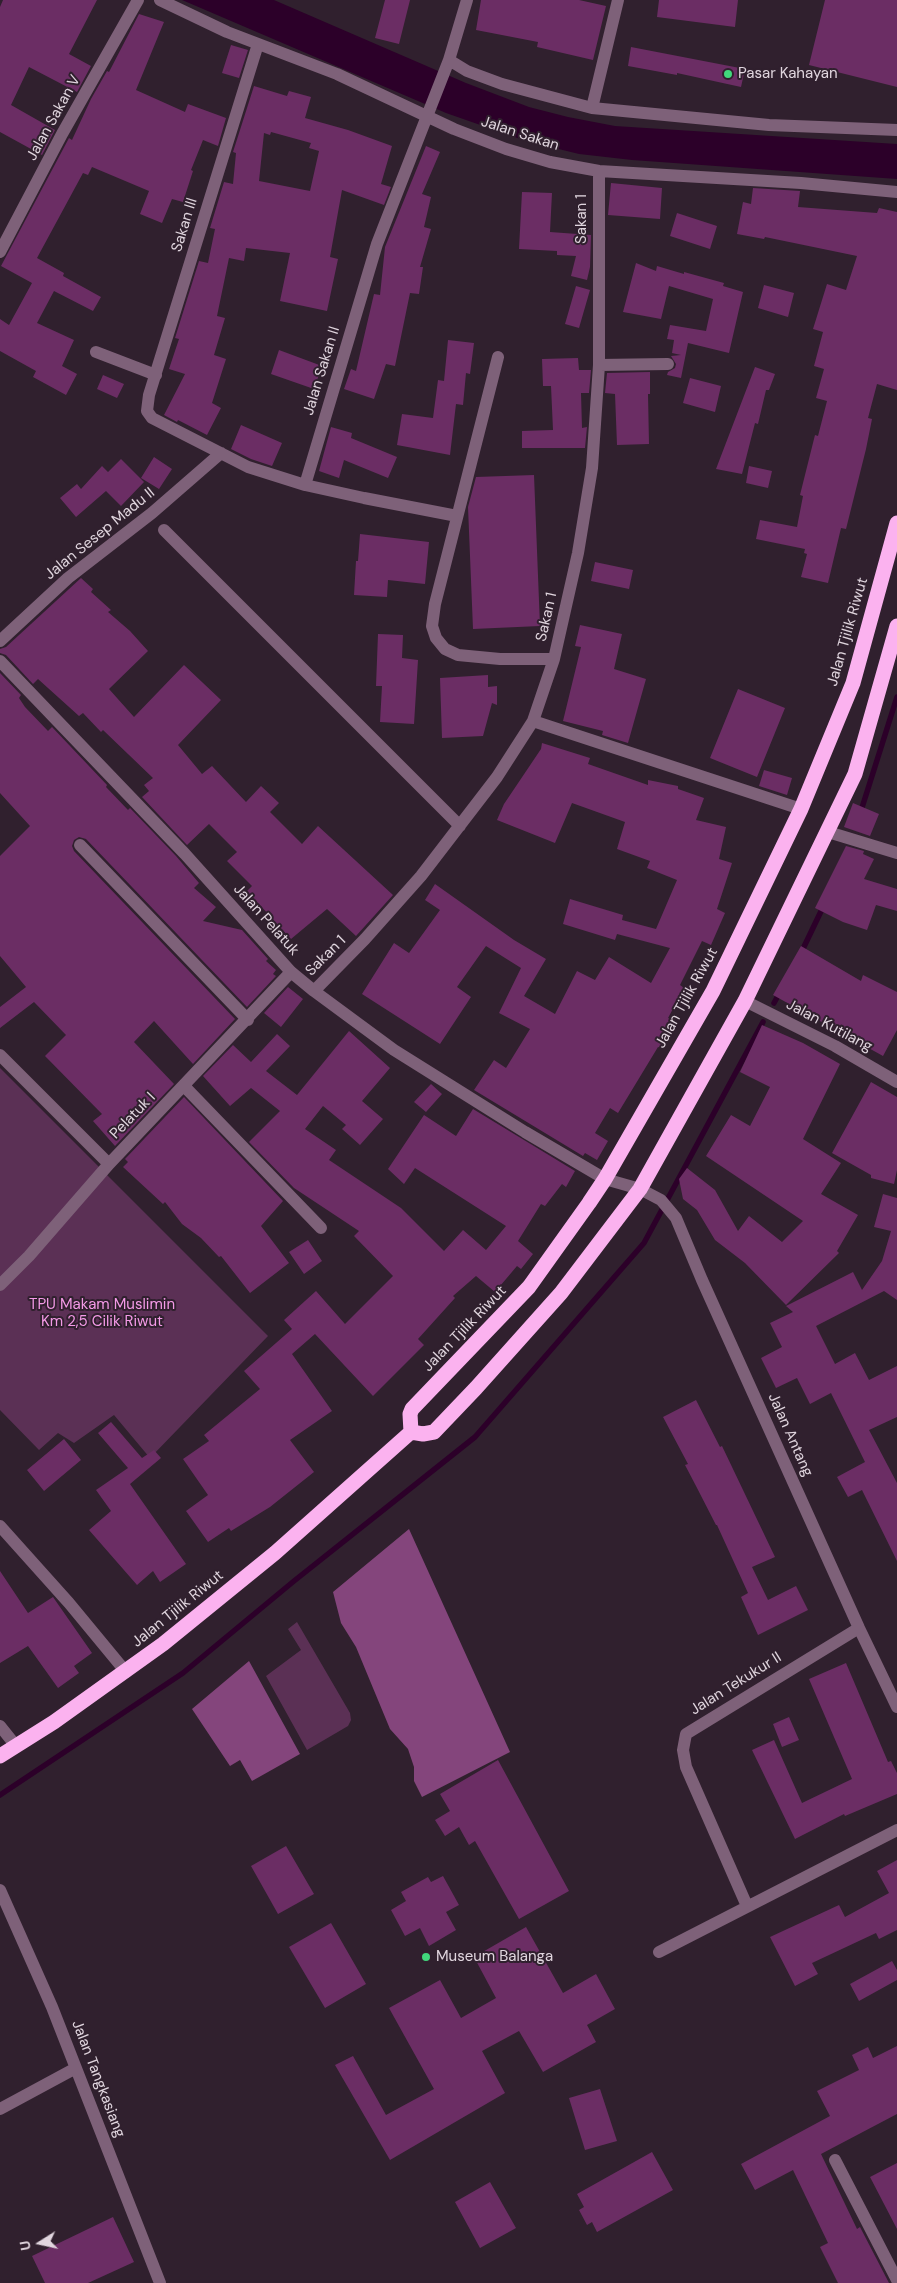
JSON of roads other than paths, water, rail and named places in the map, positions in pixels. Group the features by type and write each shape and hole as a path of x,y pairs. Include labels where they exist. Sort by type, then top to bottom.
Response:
{"highway":[{"name":"Jalan Tjilik Riwut","path":"0,1756 126,1672 275,1553 411,1432 410,1414 412,1409 529,1286 605,1179 714,991 801,810 853,683 897,524"},
{"path":"411,1432 422,1434 434,1432 476,1388 561,1293 640,1188 745,1001 855,774 897,626"}],"street":[{"name":"Jalan Sakan V","path":"0,252 62,134 138,0"},
{"name":"Jalan Sakan","path":"160,0 258,44 338,74 429,112 454,129 506,149 550,162 599,171 801,183 897,192"},
{"name":"Jalan Sakan II","path":"305,484 377,244 444,74 466,0"},
{"path":"592,108 618,0"},
{"name":"Sakan III","path":"221,453 149,416 148,402 258,44"},
{"path":"449,60 467,71 502,84 592,108 769,125 897,130"},
{"name":"Sakan 1","path":"314,991 379,923 420,876 497,777 533,721 554,659 578,553 592,468 599,365 599,171"},
{"path":"96,352 156,375"},
{"path":"498,356 432,615 432,626 436,638 446,649 458,656 500,659 554,659"},
{"path":"599,365 668,364"},
{"path":"221,453 255,470 305,484 364,498 457,516"},
{"name":"Jalan Sesep Madu II","path":"0,642 68,578 152,513 221,453"},
{"path":"164,530 460,826"},
{"name":"Jalan Pelatuk","path":"0,661 185,854 291,972 394,1050 605,1179"},
{"path":"533,721 801,810"},
{"path":"828,832 897,853"},
{"path":"80,845 248,1020"},
{"name":"Pelatuk I","path":"0,1285 29,1256 109,1164 248,1020 291,972"},
{"name":"Jalan Kutilang","path":"745,1001 835,1046 897,1082"},
{"path":"0,1055 109,1164"},
{"path":"184,1086 322,1228"},
{"name":"Jalan Antang","path":"605,1179 640,1188 662,1200 676,1218 702,1280 859,1628 897,1707"},
{"path":"0,1526 63,1596 126,1672"},
{"name":"Jalan Tekukur II","path":"747,1906 686,1767 683,1750 686,1734 859,1628"},
{"path":"0,1726 16,1746"},
{"path":"659,1952 897,1830"},
{"name":"Jalan Tangkasiang","path":"0,1890 52,2007 160,2283"},
{"path":"0,2109 76,2068"},
{"path":"835,2160 897,2280"}],"waterway":[{"path":"860,814 897,697"},
{"path":"801,953 824,905"},
{"path":"774,1003 780,992"},
{"path":"0,1795 183,1673 294,1581 475,1437 644,1243 763,1022"}],"place":[{"name":"Pasar Kahayan","path":"728,74"},
{"name":"Museum Balanga","path":"426,1957"}],"park label":[{"name":"TPU Makam Muslimin Km 2,5 Cilik Riwut","path":"102,1314"}]}
